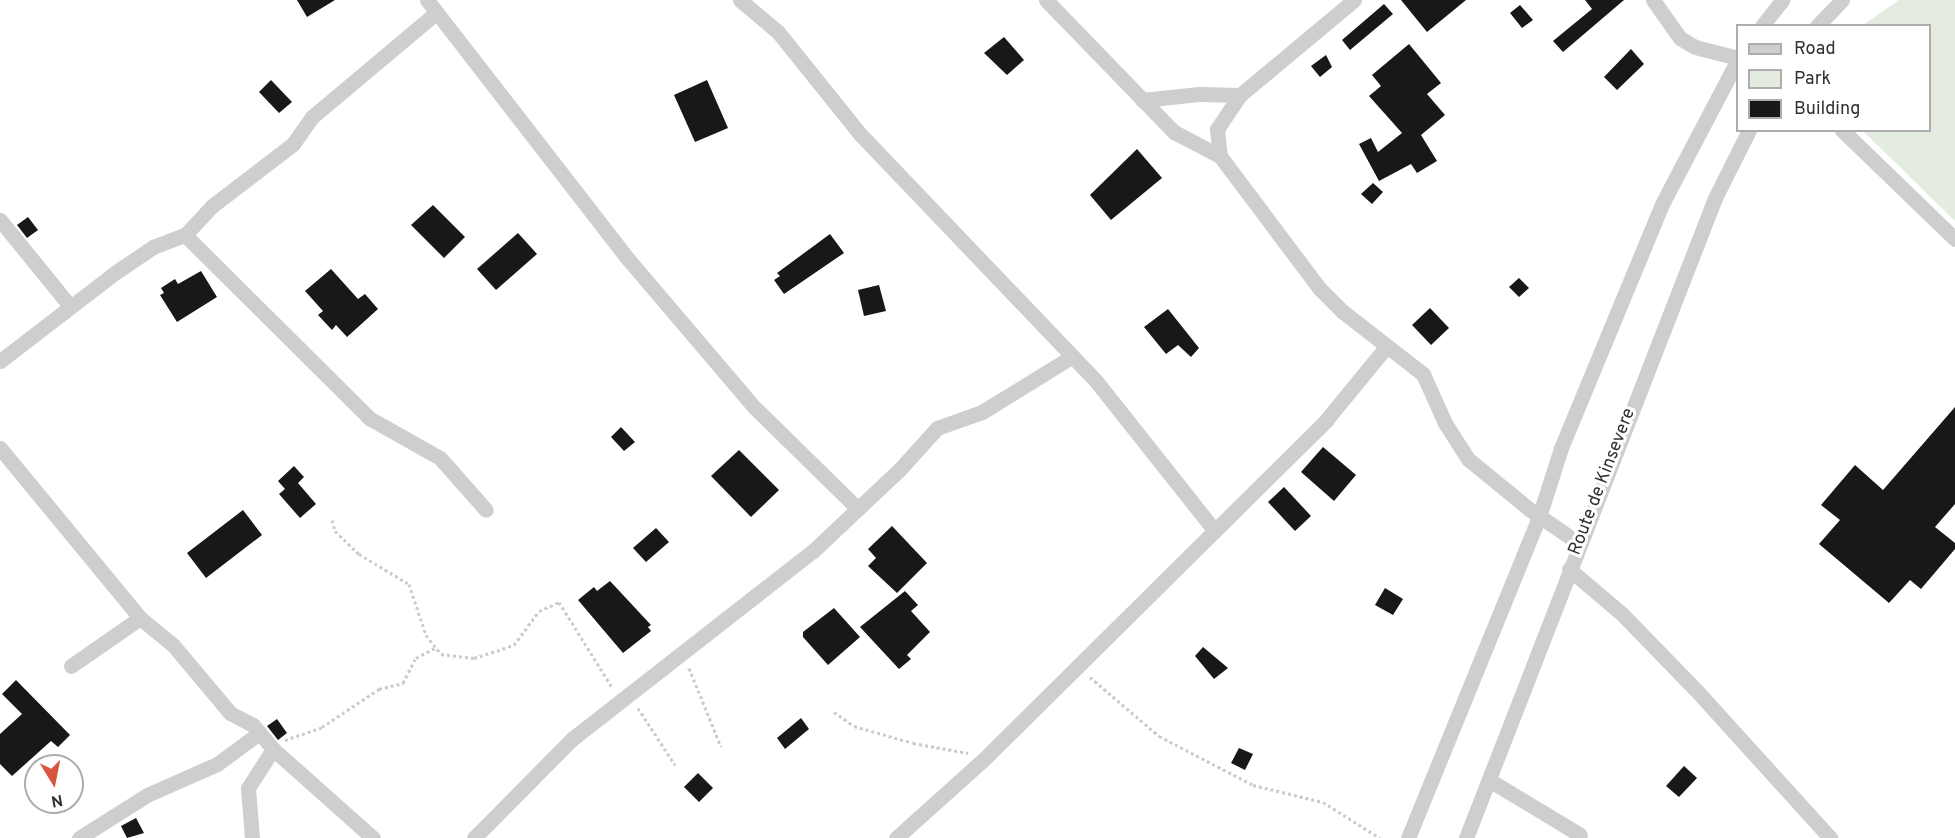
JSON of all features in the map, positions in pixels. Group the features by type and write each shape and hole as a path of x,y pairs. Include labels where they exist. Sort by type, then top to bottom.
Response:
{"street":[{"path":"427,0 628,259 755,408 858,509"},
{"path":"740,0 778,32 861,134 1096,381 1214,530"},
{"path":"1046,0 1174,132 1220,156 1320,289 1423,374 1445,423 1468,459 1539,517 1580,544"},
{"path":"1220,156 1217,129 1240,95 1354,0"},
{"path":"1653,0 1680,38 1695,47 1736,58"},
{"path":"1764,24 1782,0"},
{"path":"1819,24 1842,0"},
{"path":"0,361 70,306 153,247 185,235 212,206 293,144 312,117 436,13"},
{"path":"1408,838 1539,517 1561,448 1662,204 1736,60"},
{"path":"1142,100 1188,94 1240,95"},
{"name":"Route de Kinsevere","path":"1466,838 1715,198 1748,132"},
{"path":"1844,132 1955,239"},
{"path":"0,219 70,306"},
{"path":"185,235 369,418 440,458 486,510"},
{"path":"896,838 983,760 1327,419 1387,346"},
{"path":"474,838 572,739 624,695 686,651 813,551 858,509 937,428 982,412 1071,357"},
{"path":"0,448 140,618 173,645 224,707 253,725 258,734 273,749 373,838"},
{"path":"1569,569 1622,614 1680,673 1830,838"},
{"path":"71,666 140,618"},
{"path":"79,838 147,795 217,764 258,734"},
{"path":"252,838 248,789 273,749"},
{"path":"1489,780 1580,835"}],"path":[{"path":"332,520 335,531 359,554 409,584 426,635 441,654 464,658 509,647 520,639 539,611 559,602 609,684 642,713 675,765"},
{"path":"273,749 294,735 322,727 379,689 403,683 417,658 435,648"},
{"path":"686,651 696,690 721,747"},
{"path":"1080,665 1158,736 1254,785 1323,802 1380,838"},
{"path":"834,712 855,726 913,743 959,749 983,760"}],"green space":[{"path":"1899,0 1955,0 1955,221 1864,132 1931,132 1931,24 1864,24"}],"building":[{"path":"297,0 335,0 307,17"},
{"path":"1401,0 1466,0 1427,32"},
{"path":"1585,0 1624,0 1563,52 1553,41 1592,9"},
{"path":"1384,4 1393,14 1350,50 1342,40"},
{"path":"1520,5 1533,20 1522,28 1510,13"},
{"path":"1004,37 1024,60 1007,75 984,53"},
{"path":"1409,44 1441,83 1427,94 1445,115 1421,135 1437,161 1417,173 1411,164 1379,181 1359,144 1371,138 1378,152 1402,133 1369,96 1381,86 1372,75"},
{"path":"1631,49 1644,64 1617,90 1604,77"},
{"path":"1326,55 1332,67 1320,77 1311,66"},
{"path":"271,80 292,102 279,113 259,92"},
{"path":"707,80 728,128 695,142 674,95"},
{"path":"1137,149 1162,178 1111,220 1090,195"},
{"path":"1373,183 1383,192 1372,204 1361,194"},
{"path":"433,205 465,237 444,258 411,225"},
{"path":"28,217 38,230 27,238 17,225"},
{"path":"518,233 537,254 496,290 477,269"},
{"path":"830,234 844,253 784,294 774,280 780,276 777,273"},
{"path":"331,269 358,299 365,294 378,309 347,337 336,325 332,330 318,315 323,311 305,291"},
{"path":"201,271 217,297 177,322 160,295 164,293 161,288 175,279 178,284"},
{"path":"1519,278 1529,288 1519,297 1509,287"},
{"path":"879,285 886,311 864,316 858,290"},
{"path":"1430,308 1449,328 1431,345 1412,325"},
{"path":"1168,309 1199,348 1191,357 1178,345 1166,354 1144,327"},
{"path":"1955,407 1955,504 1935,527 1955,543 1955,549 1921,589 1910,580 1889,603 1819,544 1840,520 1821,505 1855,465 1883,490"},
{"path":"621,427 635,442 624,451 611,437"},
{"path":"1323,447 1356,475 1334,501 1301,472"},
{"path":"739,450 779,490 751,517 711,476"},
{"path":"294,466 304,477 298,483 316,504 300,518 279,494 285,489 278,481"},
{"path":"1284,487 1311,516 1295,531 1268,502"},
{"path":"243,510 262,535 206,578 187,553"},
{"path":"892,526 927,563 897,593 868,566 876,558 868,549"},
{"path":"656,528 669,542 646,562 633,548"},
{"path":"610,581 651,625 648,627 651,631 623,653 578,600 594,587 597,591"},
{"path":"1385,588 1403,599 1393,615 1375,605"},
{"path":"905,591 918,605 911,611 930,632 907,655 911,659 899,669 860,627"},
{"path":"834,608 860,637 828,665 803,637 803,632"},
{"path":"1203,647 1228,668 1214,679 1195,656"},
{"path":"16,680 70,735 58,747 51,741 37,754 24,754 24,765 12,776 0,764 0,734 22,714 2,694"},
{"path":"801,718 809,729 785,749 777,738"},
{"path":"277,719 287,733 278,740 267,726"},
{"path":"1239,748 1253,754 1245,770 1231,763"},
{"path":"1684,766 1697,778 1679,797 1666,786"},
{"path":"698,773 713,788 699,802 684,787"},
{"path":"136,818 144,833 127,838 121,826"}]}
